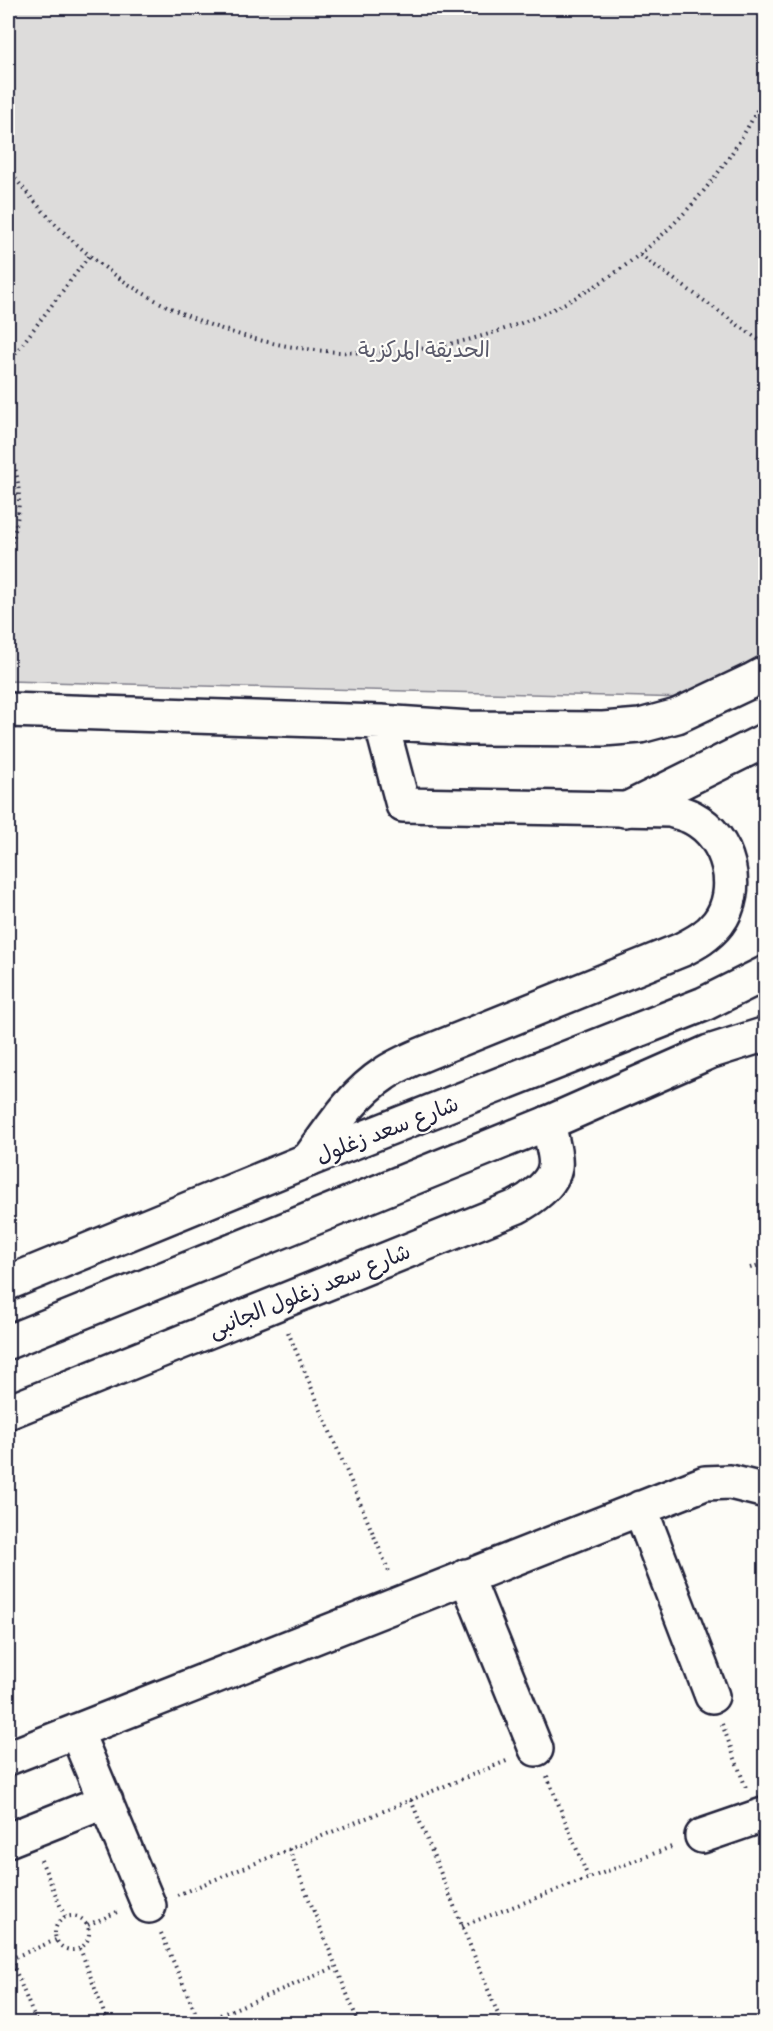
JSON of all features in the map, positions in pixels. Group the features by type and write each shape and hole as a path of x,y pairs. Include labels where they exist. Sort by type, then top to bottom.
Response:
{"street":[{"path":"8,710 381,722 470,728 603,729 640,726 677,716 765,673"},
{"path":"308,1160 351,1102 385,1073 426,1053 681,950 702,939 719,922 729,900 731,876 725,853 712,833 693,818 671,810 403,805 381,722"},
{"path":"625,810 765,740"},
{"name":"شارع سعد زغلول","path":"8,1283 308,1160 705,1004 765,973"},
{"path":"705,1004 727,1045"},
{"path":"8,1342 548,1124 727,1045 765,1034"},
{"name":"شارع سعد زغلول الجانبى","path":"8,1412 516,1207 533,1198 546,1184 556,1167 548,1124"},
{"path":"8,1758 705,1483 730,1482 765,1491"},
{"path":"640,1508 712,1696"},
{"path":"466,1576 536,1749"},
{"path":"76,1731 149,1906"},
{"path":"18,1836 106,1801"},
{"path":"702,1836 761,1815"}],"path":[{"path":"351,8 374,8"},
{"path":"8,169 57,228 89,256 159,302 197,320 227,331 320,351 363,353 405,351 448,345 510,327 569,302 606,280 640,255 703,193 730,158 765,92"},
{"path":"640,255 765,345"},
{"path":"8,363 89,256"},
{"path":"8,447 19,486 20,509 16,532 8,553"},
{"path":"750,1268 765,1263"},
{"path":"277,1303 402,1602"},
{"path":"712,1696 761,1815"},
{"path":"336,1967 199,2023 149,1906 536,1749 588,1877"},
{"path":"411,1800 502,2024"},
{"path":"18,1836 65,1917"},
{"path":"462,1926 702,1836"},
{"path":"289,1849 359,2024"},
{"path":"65,1917 82,1918 88,1925 89,1934 86,1942 80,1948 71,1950 63,1947 56,1940 55,1931 58,1923 65,1917"},
{"path":"10,1959 56,1940"},
{"path":"80,1948 108,2024"},
{"path":"8,1952 37,2024"}],"green space":[{"name":"الحديقة المركزية","path":"8,8 765,8 765,700 8,681"}]}
